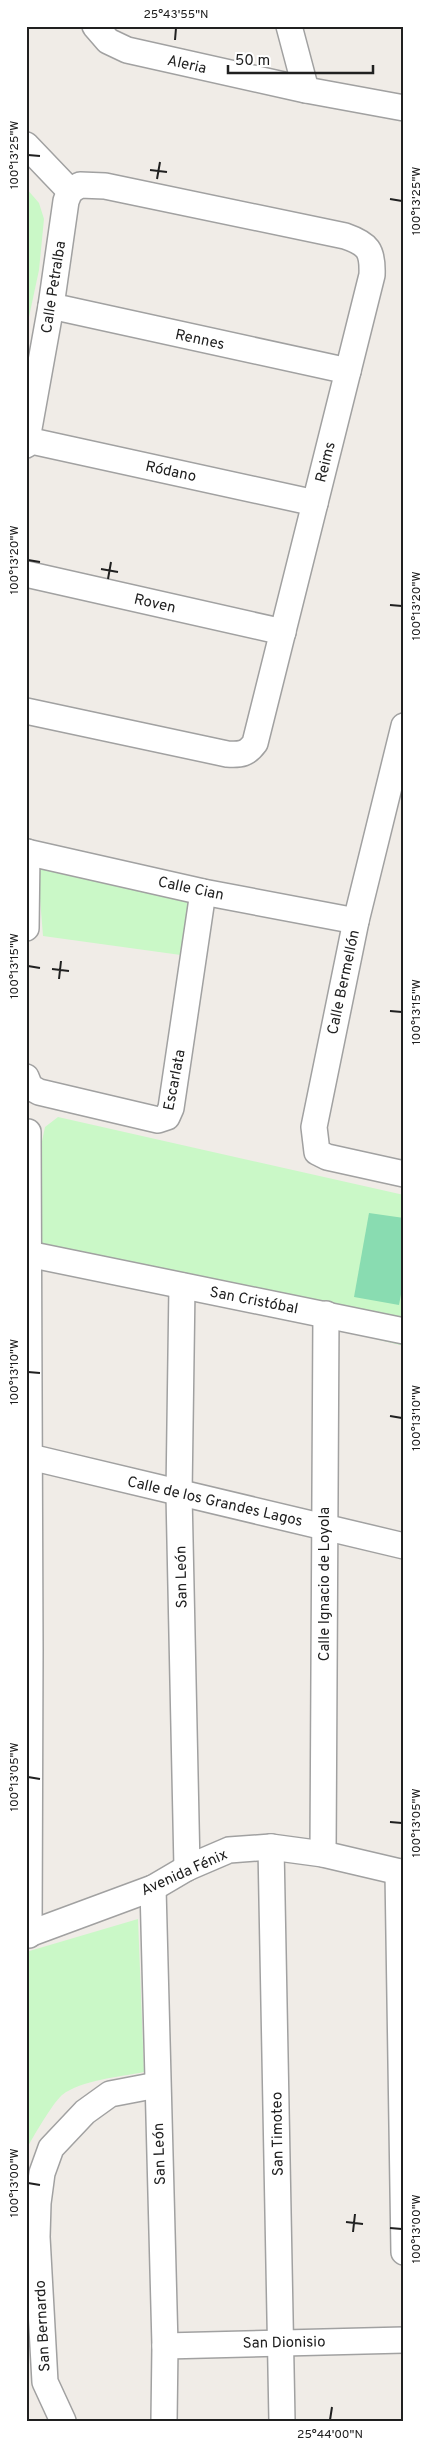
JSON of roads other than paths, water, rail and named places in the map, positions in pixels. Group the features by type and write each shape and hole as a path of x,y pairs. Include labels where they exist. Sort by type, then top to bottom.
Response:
{"street":[{"name":"Aleria","path":"95,26 108,41 127,50 306,90 404,108"},
{"path":"290,26 306,90"},
{"path":"26,145 70,191"},
{"name":"Reims","path":"26,711 238,755 248,752 255,743 372,275 371,254 360,242 326,232 105,186 80,186 70,191"},
{"name":"Calle Petralba","path":"27,442 52,306 66,201 70,191"},
{"name":"Rennes","path":"52,306 348,371"},
{"name":"Ródano","path":"27,442 315,503"},
{"name":"Roven","path":"26,574 283,632"},
{"name":"Calle Bermellón","path":"404,726 356,921 314,1127 314,1142 317,1152 327,1158 404,1174"},
{"path":"26,852 26,928"},
{"name":"Calle Cian","path":"26,852 203,892 356,921"},
{"name":"Escarlata","path":"26,1077 30,1087 39,1092 158,1120 167,1117 171,1108 203,892"},
{"path":"27,1935 30,1648 27,1456 28,1132"},
{"name":"San Cristóbal","path":"28,1254 404,1331"},
{"name":"San León","path":"182,1286 179,1494 187,1868"},
{"name":"Calle Ignacio de Loyola","path":"324,1854 326,1314"},
{"name":"Calle de los Grandes Lagos","path":"27,1456 179,1494 404,1546"},
{"name":"Avenida Fénix","path":"27,1935 153,1888 187,1868 229,1850 271,1847 324,1854 401,1873"},
{"name":"San Timoteo","path":"271,1847 282,2421"},
{"path":"401,1873 404,2252"},
{"name":"San León","path":"153,1888 156,2085 165,2346 164,2421"},
{"name":"San Bernardo","path":"64,2421 46,2382 37,2237 38,2203 42,2173 51,2148 85,2112 110,2094 156,2085"},
{"name":"San Dionisio","path":"165,2346 404,2340"}]}
